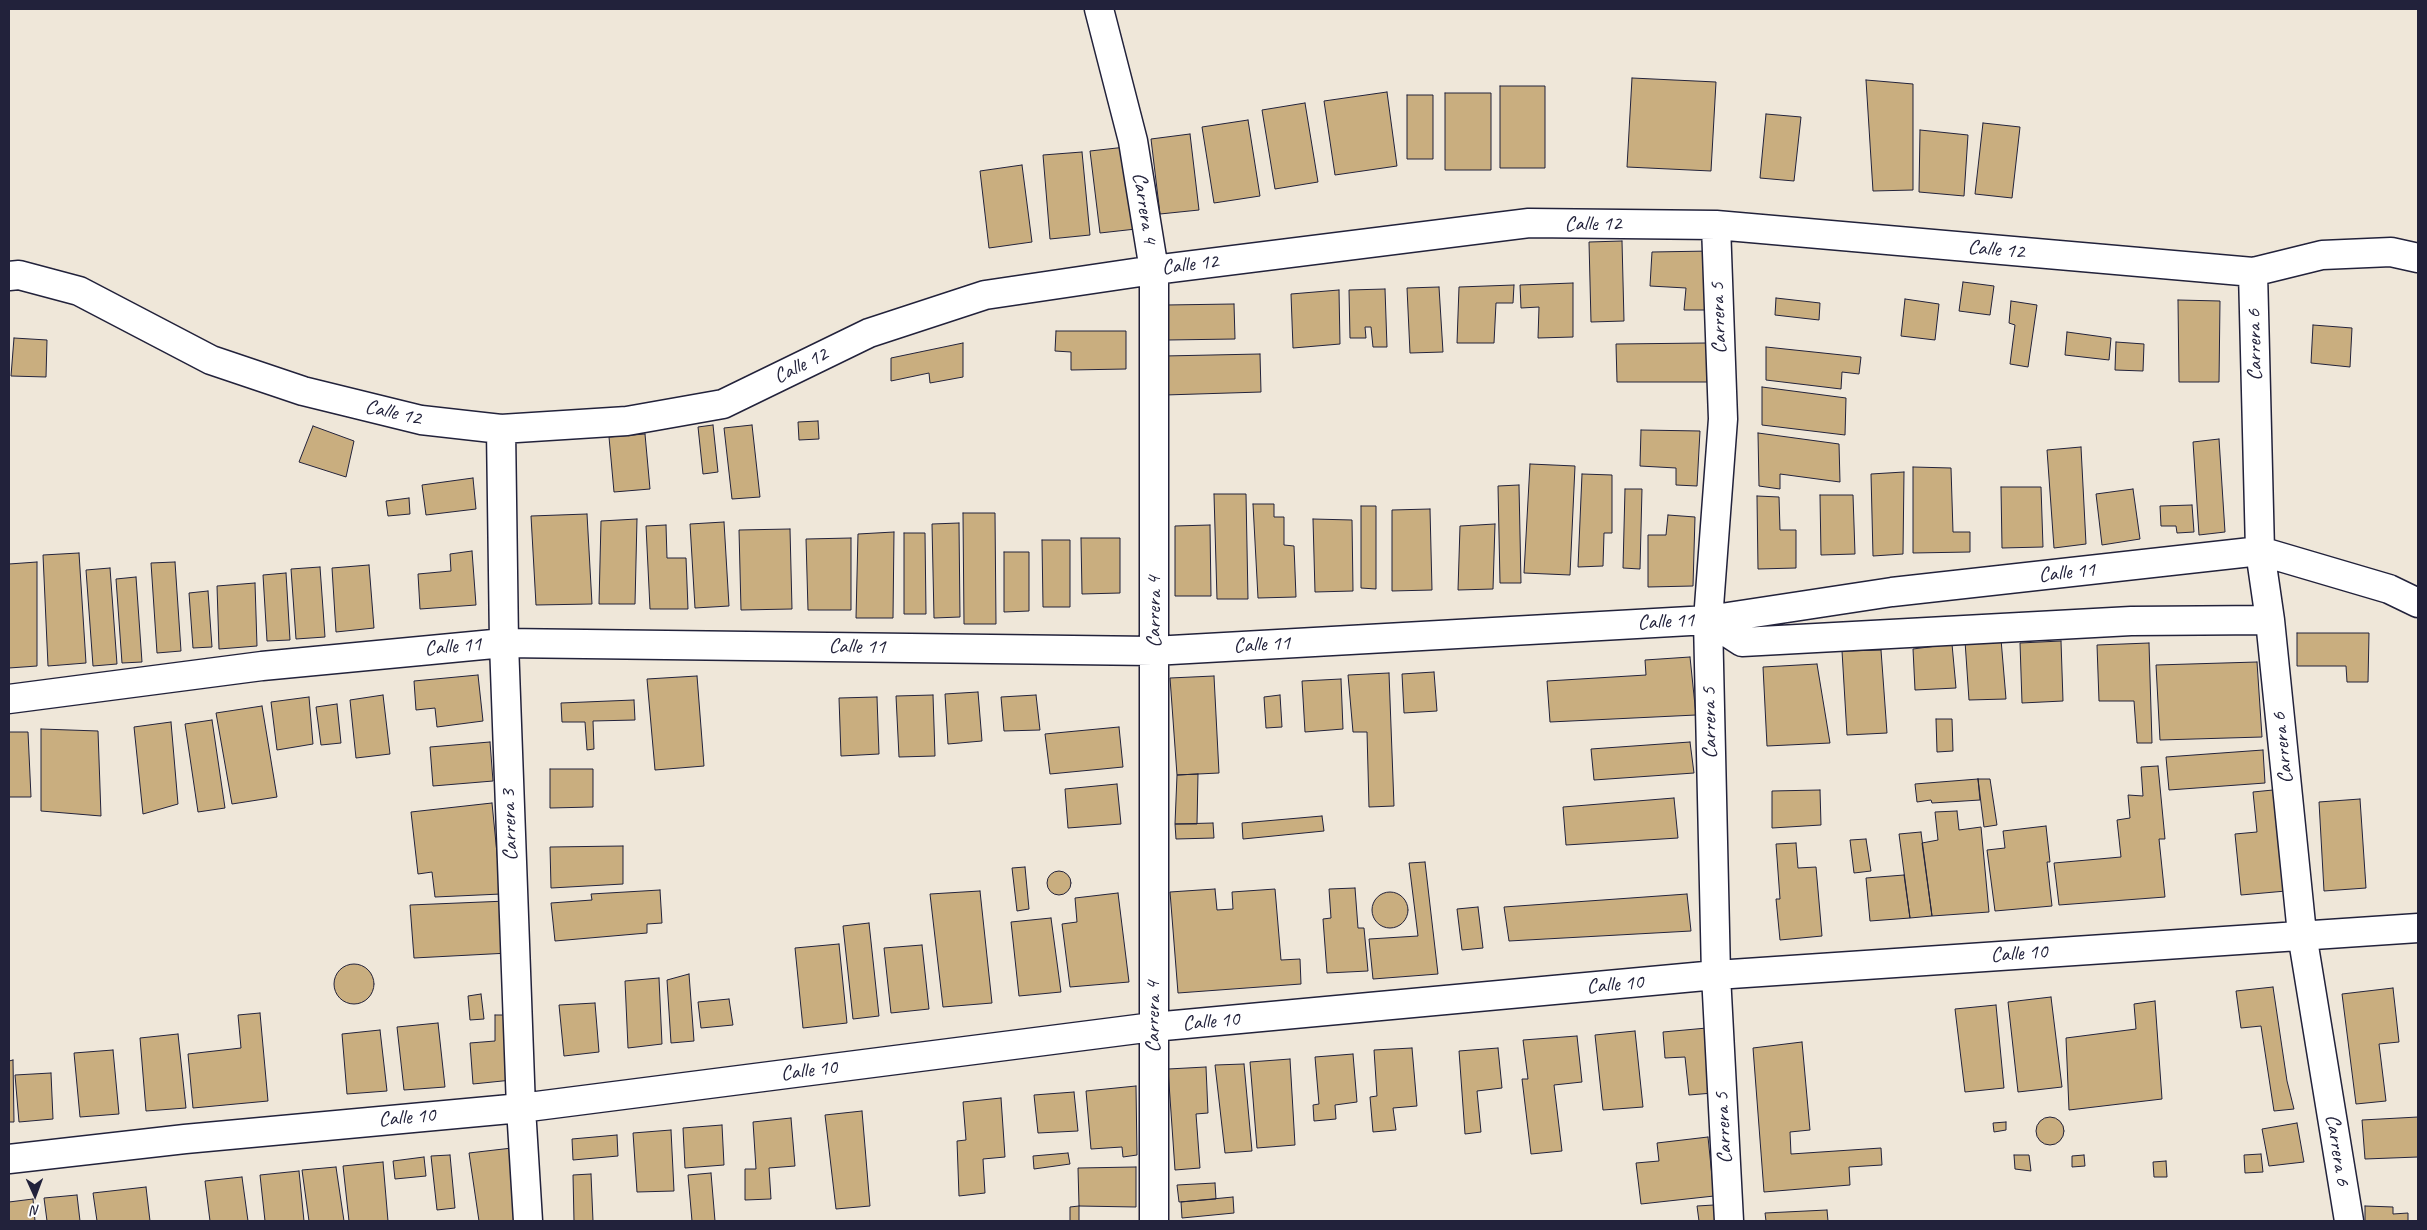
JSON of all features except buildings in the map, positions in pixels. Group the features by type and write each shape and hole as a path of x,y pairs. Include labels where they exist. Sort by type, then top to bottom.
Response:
{"street":[{"name":"Carrera 4","path":"1098,9 1133,141 1154,270 1154,1221"},
{"name":"Calle 12","path":"9,276 19,275 79,291 211,360 303,392 420,420 501,429 626,421 723,404 869,333 985,295 1154,270 1529,223 1716,225 2253,272 2322,255 2391,252 2418,258"},
{"name":"Carrera 5","path":"1716,225 1723,419 1708,620 1716,975 1729,1221"},
{"name":"Carrera 6","path":"2253,272 2260,550 2270,620 2302,934 2349,1221"},
{"name":"Carrera 3","path":"501,429 504,643 520,1108 528,1221"},
{"name":"Calle 11","path":"9,698 262,666 504,643 1154,651 1708,620 1892,592 2260,550 2389,589 2418,603"},
{"name":"Calle 11","path":"1708,620 1742,642 2131,621 2270,620"},
{"name":"Calle 10","path":"9,1159 185,1139 520,1108 1153,1027 1716,975 2302,934 2418,928"}]}
